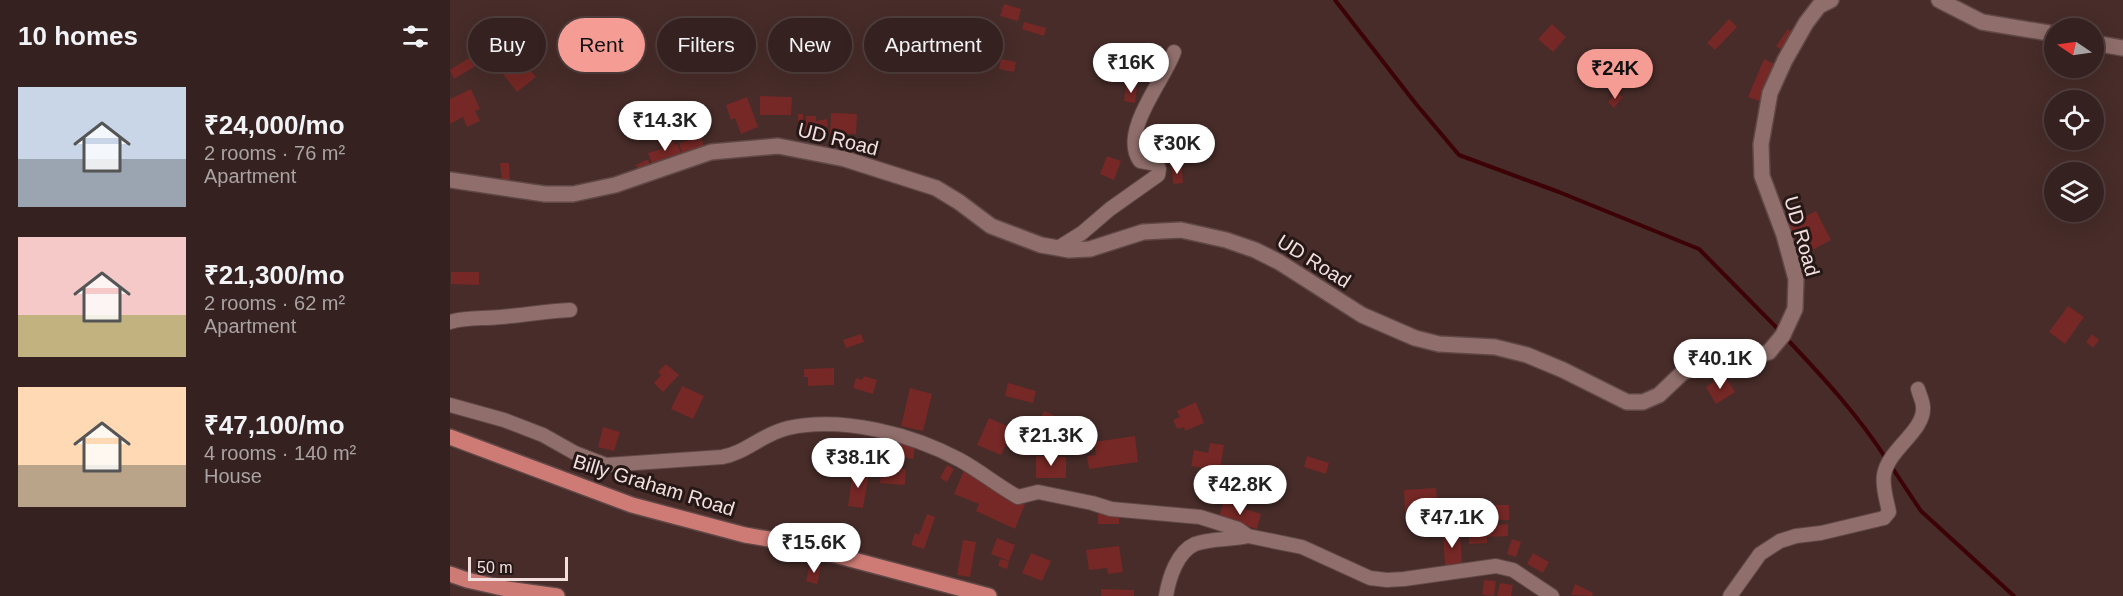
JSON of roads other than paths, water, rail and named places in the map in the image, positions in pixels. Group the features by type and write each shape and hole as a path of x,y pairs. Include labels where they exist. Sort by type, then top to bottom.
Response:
{"main road":[{"name":"UD Road","path":"450,180 545,194 573,194 615,185 711,152 778,146 845,159 936,188 991,226 1041,245 1090,249 1143,232 1181,230 1207,235 1263,254 1362,315 1415,338 1439,344 1495,347 1527,355 1627,402 1643,402 1659,395 1682,374 1701,361 1720,354 1753,357 1769,352 1783,335 1795,309 1796,279 1784,235 1762,176 1761,144 1770,93 1785,60 1813,14 1820,6 1831,0"},
{"path":"1939,0 1982,22 2044,32"},
{"path":"2104,45 2123,48"},
{"name":"Billy Graham Road","path":"450,437 632,505 734,532 786,542 989,596"},
{"path":"450,574 507,590 557,596"}],"street":[{"path":"1058,248 1082,233 1110,209 1158,175 1157,164 1140,161 1135,154 1134,144 1138,123 1174,52"},
{"path":"450,322 462,318 570,310"},
{"path":"1730,596 1760,554 1780,541 1884,518 1889,512 1885,470 1892,456 1921,421 1924,408 1918,389"},
{"path":"450,405 504,420 533,431 590,460 606,465 729,456 737,454 751,443 767,435 788,428 841,426 869,429 936,448 962,461 1018,497 1038,492 1092,502 1111,509 1200,517 1238,529 1248,536"},
{"path":"1166,596 1170,579 1180,557 1194,544 1248,536 1302,547 1361,574 1387,580 1496,566 1513,570 1552,596"}],"waterway":[{"path":"1335,0 1459,155 1559,192 1699,249 1780,331"},
{"path":"1785,337 1852,412 1887,460"},
{"path":"1891,466 1921,511 2014,596"}]}
